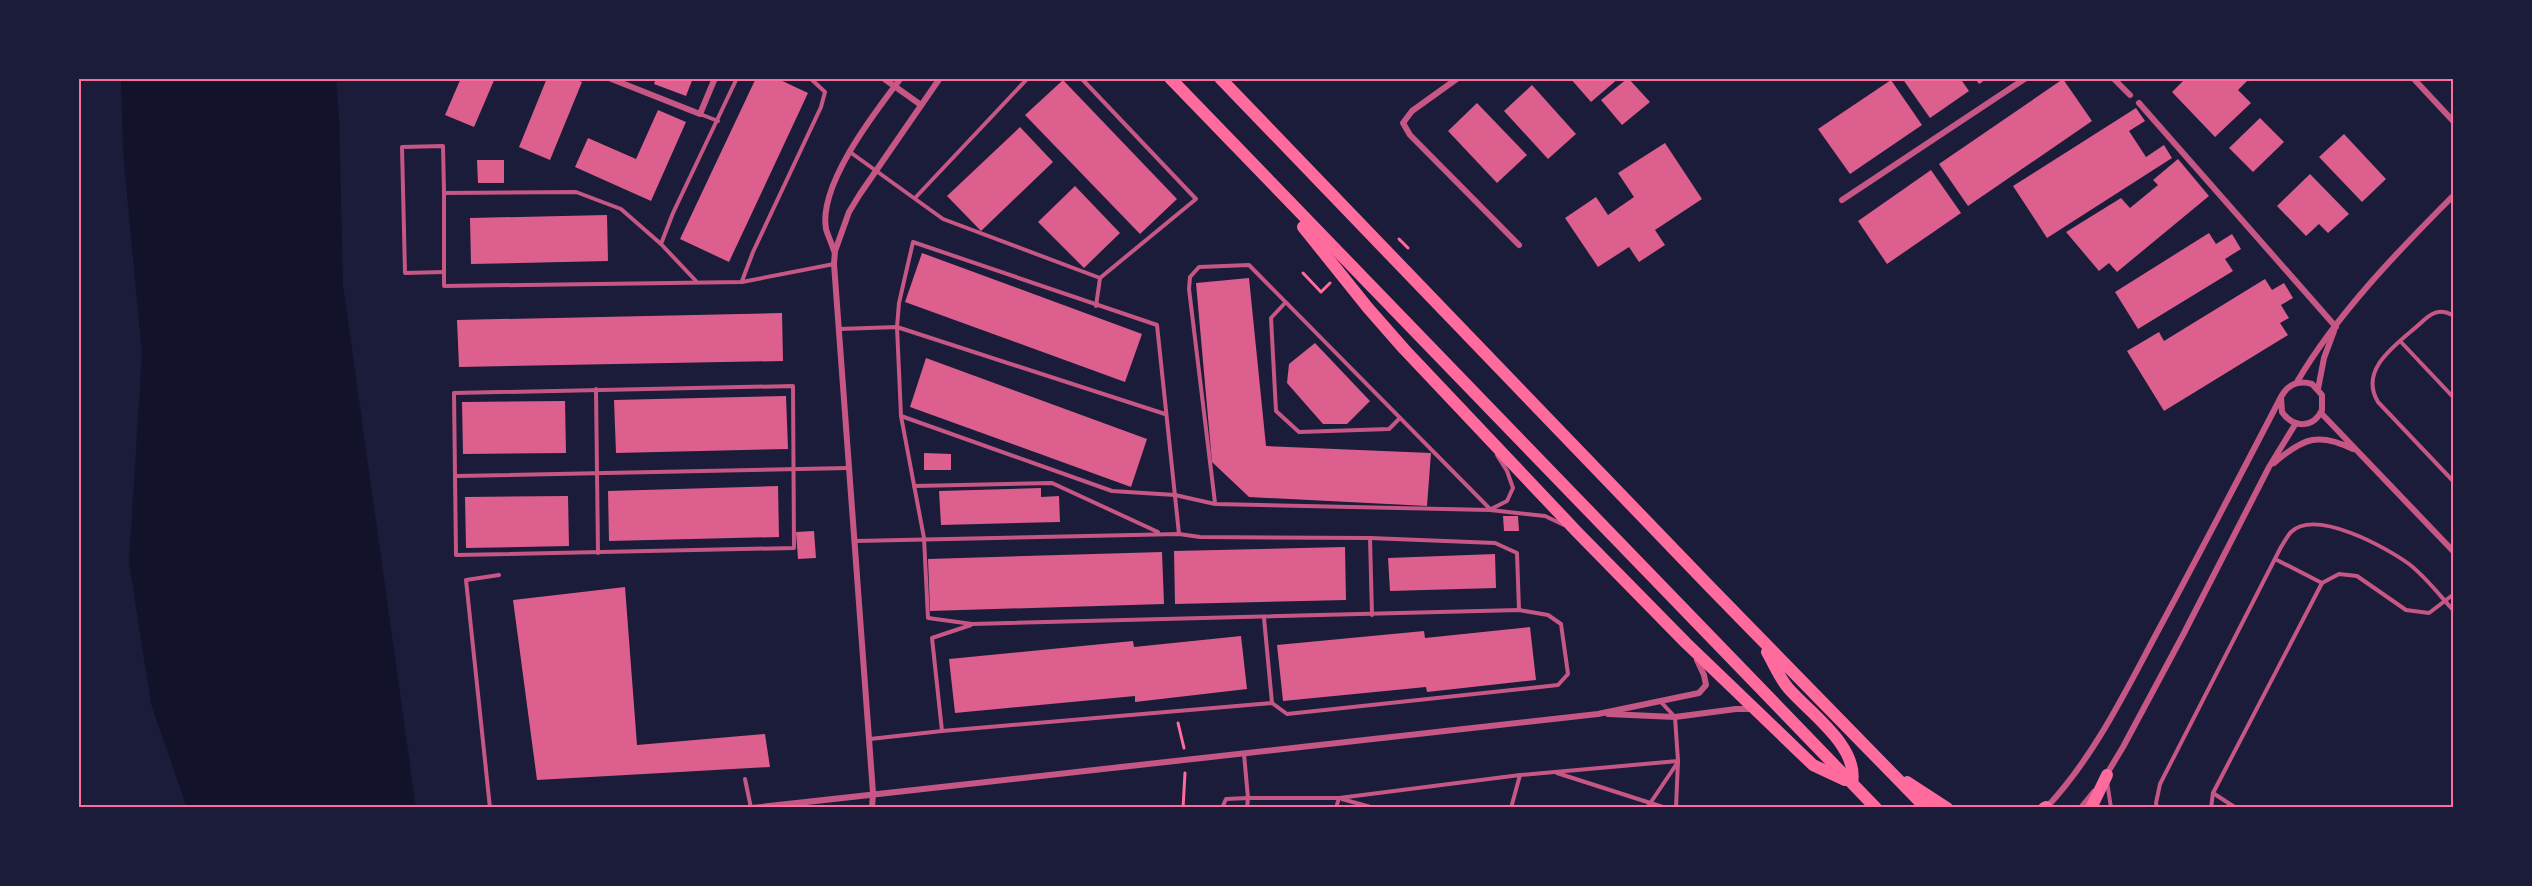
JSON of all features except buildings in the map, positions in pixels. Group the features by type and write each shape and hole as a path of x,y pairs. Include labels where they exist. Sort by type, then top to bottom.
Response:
{"main road":[{"path":"1170,78 1876,808"},
{"path":"1220,78 1758,637 1926,808"},
{"path":"1254,166 1368,308 1578,533 1686,643 1813,765 1851,783"},
{"path":"1758,637 1787,687 1843,746 1854,771 1851,783"},
{"path":"1886,768 1947,808"},
{"path":"2091,808 2106,775"}],"street":[{"path":"609,78 700,114 715,78"},
{"path":"883,78 921,105"},
{"path":"835,251 826,228 828,203 849,152 901,78"},
{"path":"872,808 870,739 838,329 835,251 849,212 940,78"},
{"path":"1458,78 1412,111 1403,123 1410,135 1519,245"},
{"path":"1842,200 2026,78"},
{"path":"2113,78 2130,95"},
{"path":"2413,78 2454,122"},
{"path":"2139,103 2336,327"},
{"path":"2297,382 2314,353 2392,260 2454,195"},
{"path":"2318,389 2324,358 2336,327"},
{"path":"2045,808 2073,777 2106,727 2281,397 2290,385 2297,382 2312,384 2318,389 2323,402 2321,413 2313,422 2296,423 2286,418 2282,411 2281,397"},
{"path":"2321,413 2454,552"},
{"path":"2081,808 2106,775 2183,635 2269,467 2296,423"},
{"path":"2269,467 2293,446 2305,441 2333,440 2357,450"},
{"path":"752,808 1598,714 1699,693 1706,686 1700,665 1686,643"},
{"path":"1598,714 1675,717 1736,709 1758,710"}],"lane":[{"path":"661,244 673,213 738,78"},
{"path":"742,282 753,252 821,107 825,92 810,78"},
{"path":"915,198 1028,78"},
{"path":"1081,78 1196,199 1100,278 1096,306"},
{"path":"700,114 718,121"},
{"path":"444,272 405,273 402,147 442,146 444,193 444,272 444,286 742,282 834,264"},
{"path":"849,152 944,219 1100,278"},
{"path":"444,193 576,192 621,209 661,244 696,281"},
{"path":"870,739 1272,703 1287,714 1558,685 1568,674 1561,624 1548,615 1519,610 972,624 928,618 924,538 901,416 897,327 899,303 913,242 1157,325 1179,534"},
{"path":"1215,504 1189,289 1190,277 1199,267 1249,265 1490,510"},
{"path":"1285,303 1270,318 1276,411 1299,432 1389,429 1400,417"},
{"path":"2454,316 2440,311 2432,313 2375,367 2371,386 2378,402 2454,482"},
{"path":"838,329 897,327 1165,414"},
{"path":"2401,342 2454,398"},
{"path":"793,386 794,548 456,555 454,393 596,389 793,386"},
{"path":"596,389 598,553"},
{"path":"901,416 1112,491 1175,495 1215,504 1490,510 1545,516 1578,533"},
{"path":"1485,435 1507,471 1513,488 1507,501 1490,510"},
{"path":"456,476 849,468"},
{"path":"914,486 1052,483 1162,534"},
{"path":"2157,808 2160,784 2275,559 2292,531 2307,525 2327,526 2357,535 2386,549 2411,566 2454,611"},
{"path":"854,541 1179,534 1200,537 1370,538 1495,543 1517,553 1519,610"},
{"path":"1370,538 1372,615"},
{"path":"2275,559 2322,583"},
{"path":"2211,808 2213,793 2322,583 2339,574 2357,576 2406,610 2429,613 2454,594"},
{"path":"490,808 466,580 499,575"},
{"path":"1264,618 1272,703"},
{"path":"942,731 932,638 972,624"},
{"path":"1659,700 1675,717 1678,761 1676,808"},
{"path":"1244,753 1247,808"},
{"path":"1222,808 1226,799 1339,798 1520,775 1678,761"},
{"path":"1648,805 1678,761"},
{"path":"1553,772 1648,805 1666,808"},
{"path":"1510,808 1520,775"},
{"path":"2106,775 2111,808"},
{"path":"744,779 752,808"},
{"path":"2213,793 2236,808"},
{"path":"1336,808 1339,798"},
{"path":"1339,798 1374,808"}],"path":[{"path":"1303,273 1321,292"}],"shaded area":[{"path":"121,78 336,78 343,285 416,808 187,808 151,704 129,562 142,354 123,152"}]}
